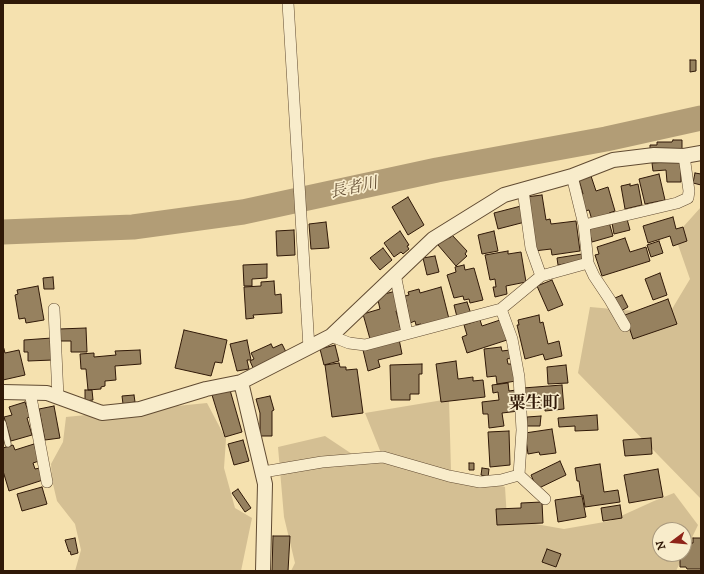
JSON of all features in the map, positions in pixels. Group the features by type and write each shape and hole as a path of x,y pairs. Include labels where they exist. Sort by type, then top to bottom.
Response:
{"street":[{"path":"288,3 308,348"},
{"path":"3,392 47,393 102,413 140,408 206,389 241,382 331,336 433,238 504,195 572,176 613,160 654,155 684,156 701,153"},
{"path":"584,225 677,204 688,198 689,190 684,156"},
{"path":"572,176 584,225 588,263 594,276 625,326"},
{"path":"523,190 531,248 542,276"},
{"path":"331,336 349,343 365,345 501,308 542,276 588,263"},
{"path":"395,274 408,333"},
{"path":"501,308 512,339 519,377 522,430 519,475"},
{"path":"54,309 58,397"},
{"path":"241,382 265,484 266,503 263,571"},
{"path":"30,392 47,482"},
{"path":"263,472 322,462 383,457 449,476 480,482 501,480 519,475"},
{"path":"519,475 546,499"}],"lane":[{"path":"3,423 8,444"}],"shaded area":[{"path":"701,207 701,499 578,373 590,307 669,314 690,279 675,236"},
{"path":"449,399 451,471 505,487 507,519 564,529 610,521 674,493 698,525 692,538 692,522 652,522 652,562 680,562 676,571 291,571 295,563 284,517 278,447 325,436 358,458 381,453 365,413"},
{"path":"207,403 226,439 224,468 235,508 252,518 241,571 75,571 81,550 75,524 57,501 52,480 51,464 63,442 66,417"}],"building":[{"path":"690,60 696,60 696,71 690,72"},
{"path":"673,140 682,140 682,149 650,149 650,145 657,145 657,142 672,142"},
{"path":"681,161 681,182 667,182 666,170 653,171 652,163"},
{"path":"695,173 701,174 701,185 693,183"},
{"path":"659,174 665,200 645,204 639,179"},
{"path":"591,176 596,191 608,187 615,211 609,213 610,215 592,220 589,210 585,211 580,194 583,194 579,180"},
{"path":"630,184 630,186 638,184 642,205 625,209 621,186"},
{"path":"542,195 546,220 550,219 551,224 576,221 580,251 552,255 551,249 534,251 526,197"},
{"path":"408,197 424,225 408,235 392,207"},
{"path":"521,206 525,222 498,229 494,213"},
{"path":"673,217 676,229 683,227 687,241 673,246 670,236 648,243 643,226"},
{"path":"627,219 630,230 614,234 612,223"},
{"path":"326,222 329,248 311,249 309,224"},
{"path":"609,222 613,236 592,242 588,228"},
{"path":"294,230 295,255 277,256 276,231"},
{"path":"400,231 409,245 407,246 409,249 403,254 401,252 394,257 384,243"},
{"path":"494,231 498,251 482,254 478,235"},
{"path":"452,235 467,251 465,254 467,256 456,266 438,245 447,236 450,238"},
{"path":"625,238 630,252 646,247 650,261 602,276 595,255 599,254 597,247"},
{"path":"659,241 663,253 651,257 647,245"},
{"path":"383,248 392,260 380,270 370,258"},
{"path":"508,251 508,254 521,252 526,282 506,286 507,294 495,297 493,287 496,287 495,279 490,280 485,255"},
{"path":"582,254 583,261 558,265 557,258"},
{"path":"435,256 439,272 427,275 423,258"},
{"path":"267,264 267,278 252,279 252,286 244,286 243,265"},
{"path":"464,265 465,270 474,268 483,300 470,303 469,299 464,300 463,296 454,298 447,275 456,272 455,267"},
{"path":"660,273 667,295 653,300 645,279"},
{"path":"53,277 54,289 44,289 43,278"},
{"path":"552,280 563,305 548,311 537,286"},
{"path":"274,281 275,295 281,294 282,313 253,315 254,318 246,319 244,287 261,286 261,282"},
{"path":"38,286 44,320 26,323 25,318 19,319 15,295 18,294 17,290"},
{"path":"441,287 449,319 422,327 421,324 416,325 415,321 410,323 405,296 409,295 408,292 419,289 420,293"},
{"path":"396,291 401,310 396,311 401,330 370,339 363,314 380,309 377,296"},
{"path":"622,295 628,307 621,311 615,298"},
{"path":"668,299 677,324 633,339 625,315"},
{"path":"467,302 471,314 457,317 454,305"},
{"path":"539,315 540,323 543,322 548,344 559,341 562,356 545,360 543,354 525,359 517,325 519,325 518,320"},
{"path":"480,320 482,326 500,320 507,340 467,353 462,337 467,335 464,325"},
{"path":"86,328 87,352 71,352 71,341 59,341 59,329"},
{"path":"184,330 227,340 222,363 215,362 211,376 175,368"},
{"path":"52,338 53,360 28,361 28,352 24,352 24,340"},
{"path":"399,339 402,354 378,360 380,367 368,371 363,350"},
{"path":"247,340 251,360 247,360 249,369 237,371 230,344"},
{"path":"271,344 273,348 282,344 287,354 254,370 250,361 254,359 251,353"},
{"path":"335,345 339,361 324,365 320,349"},
{"path":"501,347 502,351 510,350 511,358 507,359 508,364 513,364 516,381 497,384 496,376 487,377 484,349"},
{"path":"4,349 5,353 19,350 25,375 3,380"},
{"path":"140,350 141,364 115,366 116,380 105,381 105,386 101,387 101,389 88,390 86,369 81,369 80,354 94,353 94,357 116,355 115,351"},
{"path":"456,361 458,379 473,377 473,381 483,380 485,397 441,402 436,364"},
{"path":"339,363 340,367 346,367 346,370 357,369 363,413 332,417 325,365"},
{"path":"422,364 422,374 419,374 419,394 410,394 410,400 391,400 390,365"},
{"path":"566,365 568,383 548,384 547,367"},
{"path":"508,383 509,391 516,390 519,411 502,413 504,426 489,428 488,414 483,414 482,402 499,400 498,392 493,393 492,385"},
{"path":"562,385 564,409 545,411 545,407 525,409 523,388"},
{"path":"85,390 92,390 93,400 85,401"},
{"path":"230,390 242,432 225,437 212,395"},
{"path":"134,395 135,402 123,404 122,396"},
{"path":"270,396 274,410 272,411 272,436 260,436 260,413 256,399"},
{"path":"25,402 30,417 27,418 32,435 11,441 4,417 12,415 9,407"},
{"path":"54,406 60,438 45,440 39,409"},
{"path":"597,415 598,430 575,431 575,426 559,427 558,418"},
{"path":"541,416 540,426 526,426 527,417"},
{"path":"552,429 556,453 540,455 539,452 528,454 525,433"},
{"path":"509,431 510,465 490,467 488,432"},
{"path":"651,438 652,454 625,456 623,440"},
{"path":"243,440 249,461 234,465 228,444"},
{"path":"34,444 39,461 33,463 35,469 40,468 43,480 9,491 3,471 3,448 13,445 15,450"},
{"path":"560,461 566,475 537,489 531,475"},
{"path":"469,463 474,463 474,470 469,470"},
{"path":"600,464 604,492 618,490 620,502 585,507 579,481 577,481 575,468"},
{"path":"482,468 489,469 488,477 481,475"},
{"path":"658,469 663,497 629,503 624,475"},
{"path":"42,487 47,504 22,511 17,494"},
{"path":"238,489 251,508 245,512 232,493"},
{"path":"582,496 586,517 558,522 555,500"},
{"path":"542,502 543,523 497,525 496,509 521,508 521,503"},
{"path":"620,505 622,518 603,521 601,508"},
{"path":"273,536 290,536 288,571 272,571"},
{"path":"75,538 78,553 71,555 65,540"},
{"path":"693,538 701,538 701,569 687,569 686,567 680,567 680,562 692,562"},
{"path":"547,549 561,554 556,567 542,562"}],"waterway":[{"name":"長者川","path":"3,232 133,227 243,212 437,170 606,139 701,118"}],"district":[{"name":"粟生町","path":"534,404"}]}
